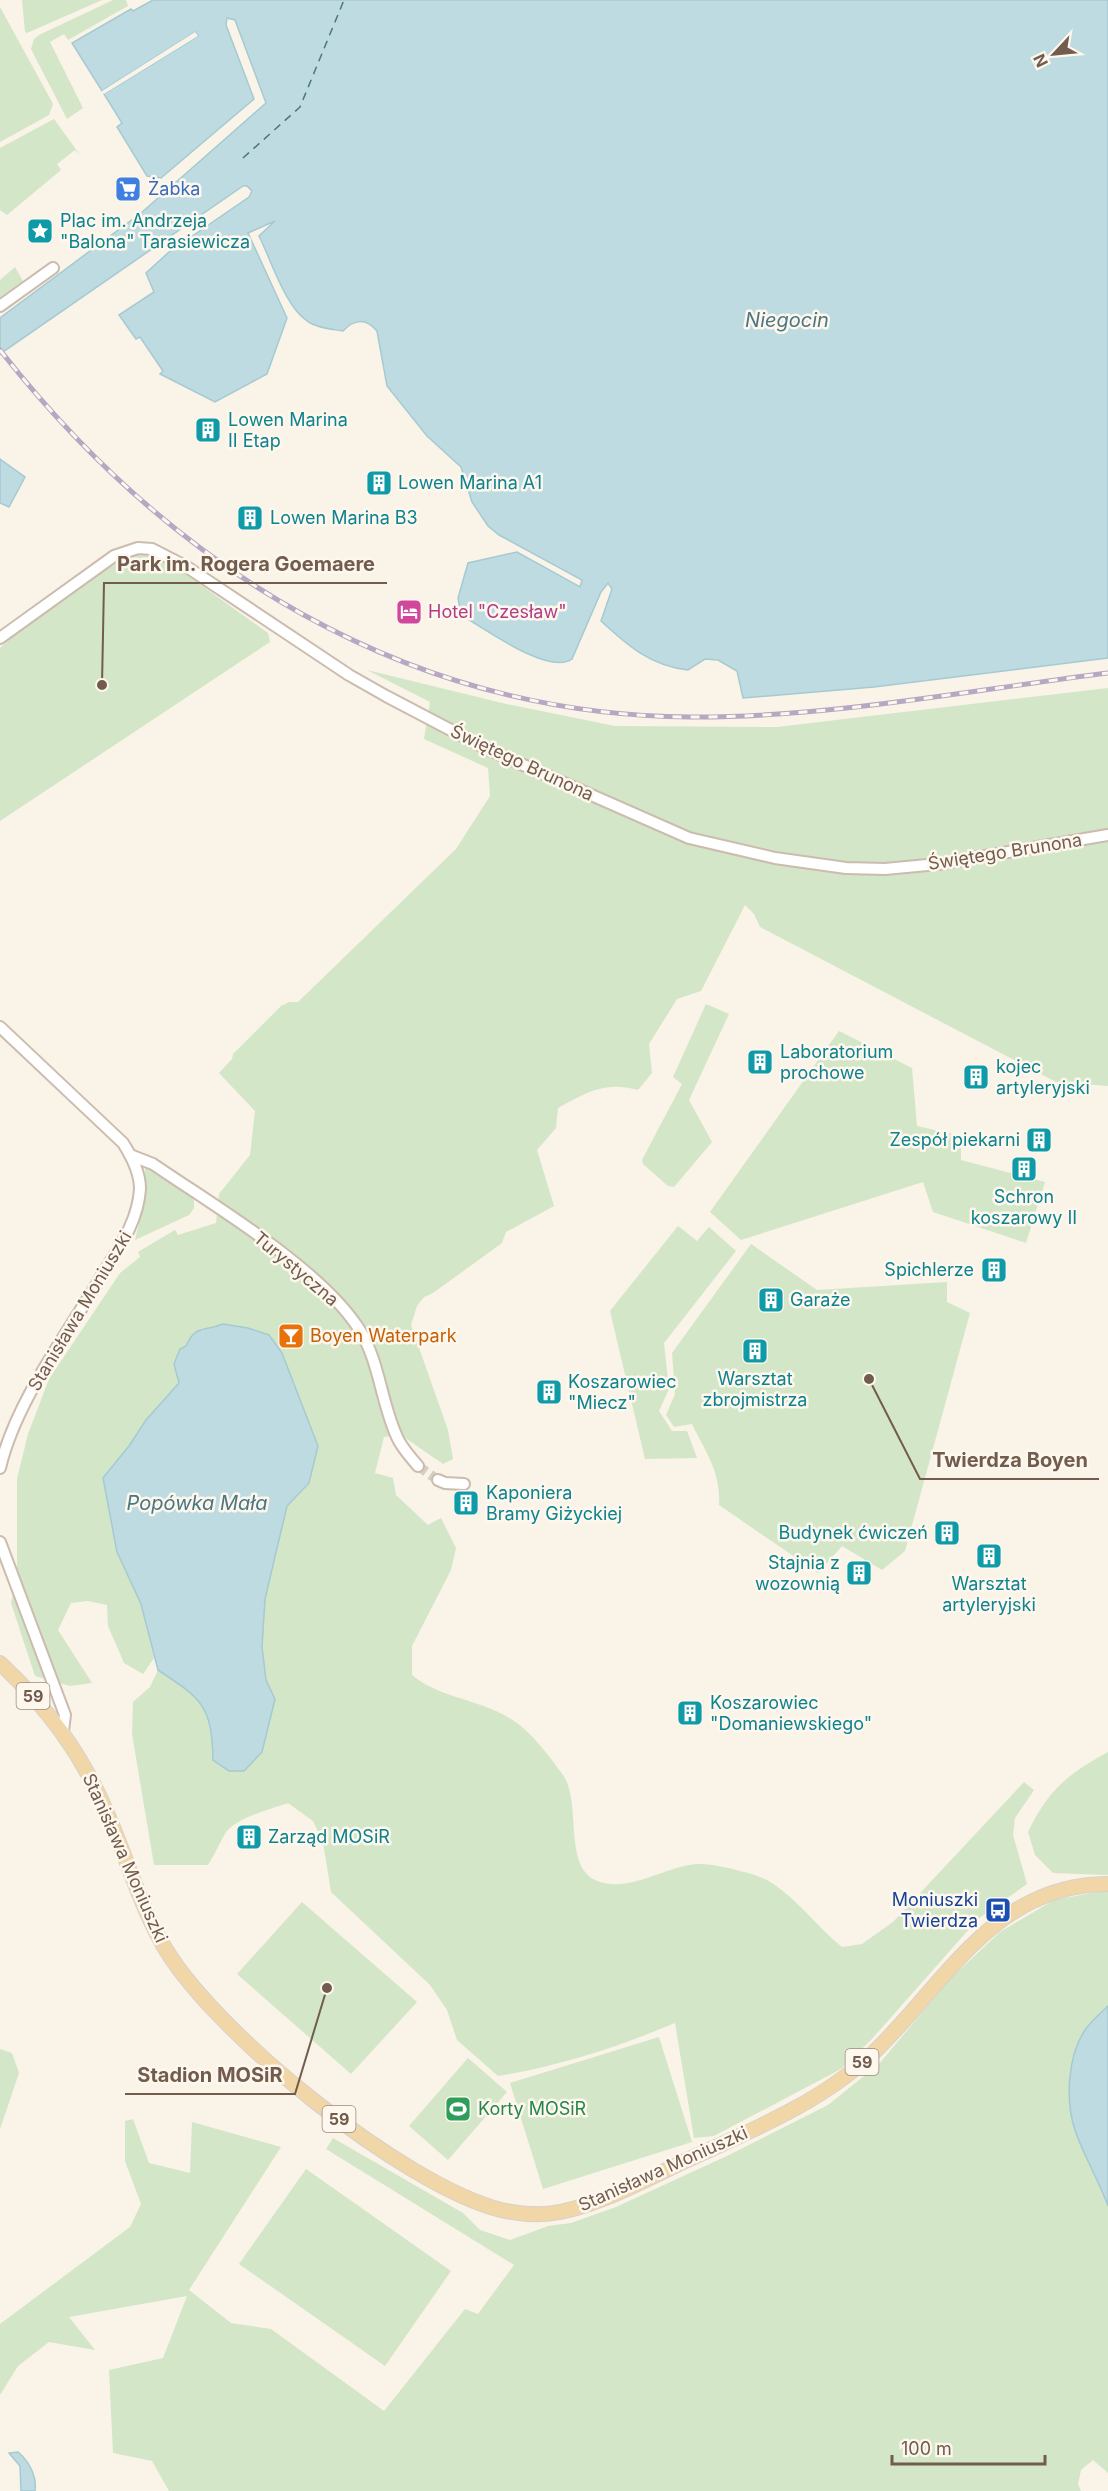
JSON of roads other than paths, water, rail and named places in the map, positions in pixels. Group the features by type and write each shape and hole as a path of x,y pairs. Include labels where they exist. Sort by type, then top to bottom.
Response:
{"main road":[{"name":"59","path":"0,1663 32,1694 63,1731"},
{"name":"Stanisława Moniuszki","path":"63,1731 103,1803 163,1945 189,1984 213,2012 275,2068 363,2138 447,2189 503,2210 546,2214 595,2202 756,2127 812,2098 871,2054 961,1955 1009,1914 1056,1892 1075,1886 1108,1884"}],"street":[{"path":"0,306 53,268"},
{"name":"Świętego Brunona","path":"0,638 114,556 130,550 152,549 187,567 349,675 386,696 487,749 689,838 775,858 846,868 885,869 938,864 1108,835"},
{"name":"Stanisława Moniuszki","path":"0,1027 123,1143 139,1176 140,1187 134,1218 69,1332 38,1379 11,1434 0,1468"},
{"name":"Turystyczna","path":"130,1155 153,1164 277,1251 344,1309 360,1331 375,1366 398,1440 418,1466"},
{"path":"438,1480 445,1483 464,1484"},
{"name":"Stanisława Moniuszki","path":"0,1542 65,1715 63,1731"}],"water":[{"name":"Niegocin","path":"153,0 1108,0 1108,658 874,687 743,698 737,671 718,660 705,659 688,670 675,668 651,659 621,639 601,621 612,589 608,583 601,592 572,659 562,663 548,661 516,648 461,615 458,598 468,563 517,552 580,587 582,580 499,535 488,526 472,502 461,467 427,436 387,386 377,331 373,327 364,322 356,322 343,331 329,329 307,321 299,314 285,294 259,236 275,221 248,233 287,318 267,374 215,402 160,374 163,371 140,337 136,339 119,315 154,292 146,273 169,252 249,197 252,191 247,186 243,186 0,354 0,318 141,213 266,103 235,20 227,18 226,25 254,99 161,178 147,176 117,127 122,123 104,94 198,36 195,32 102,91 72,43 131,9 133,11"},
{"path":"0,459 25,477 9,507 0,503"},
{"name":"Popówka Mała","path":"223,1324 248,1328 269,1335 282,1353 318,1446 309,1483 287,1506 265,1599 262,1647 266,1680 275,1699 262,1752 244,1771 229,1771 213,1760 210,1727 202,1706 185,1689 158,1670 141,1604 117,1552 103,1478 129,1446 146,1420 179,1383 174,1364 180,1349 186,1346 197,1331"},
{"path":"1108,2006 1108,2206 1076,2133 1072,2121 1069,2094 1071,2067 1079,2041 1087,2027"},
{"path":"18,2452 31,2469 35,2480 35,2491 21,2491 20,2466 9,2453"}],"tunnel":[{"path":"418,1466 438,1480"}],"railway":[{"path":"0,350 67,428 140,499 219,561 303,614 392,657 487,689 586,710 690,717 742,716 899,702 1108,673"}],"place":[{"name":"Żabka","path":"128,189"},
{"name":"Plac im. Andrzeja \"Balona\" Tarasiewicza","path":"40,231"},
{"name":"Lowen Marina II Etap","path":"208,430"},
{"name":"Lowen Marina A1","path":"379,483"},
{"name":"Lowen Marina B3","path":"250,518"},
{"name":"Hotel \"Czesław\"","path":"409,612"},
{"name":"Park im. Rogera Goemaere","path":"102,685"},
{"name":"Laboratorium prochowe","path":"760,1062"},
{"name":"kojec artyleryjski","path":"976,1077"},
{"name":"Zespół piekarni","path":"1039,1140"},
{"name":"Schron koszarowy II","path":"1024,1169"},
{"name":"Spichlerze","path":"994,1270"},
{"name":"Garaże","path":"771,1300"},
{"name":"Boyen Waterpark","path":"291,1336"},
{"name":"Warsztat zbrojmistrza","path":"755,1351"},
{"name":"Twierdza Boyen","path":"869,1379"},
{"name":"Koszarowiec \"Miecz\"","path":"549,1392"},
{"name":"Kaponiera Bramy Giżyckiej","path":"466,1503"},
{"name":"Budynek ćwiczeń","path":"947,1533"},
{"name":"Warsztat artyleryjski","path":"989,1556"},
{"name":"Stajnia z wozownią","path":"859,1573"},
{"name":"Koszarowiec \"Domaniewskiego\"","path":"690,1713"},
{"name":"Zarząd MOSiR","path":"249,1837"},
{"name":"Moniuszki Twierdza","path":"998,1910"},
{"name":"Stadion MOSiR","path":"327,1988"},
{"name":"Korty MOSiR","path":"458,2109"}]}
